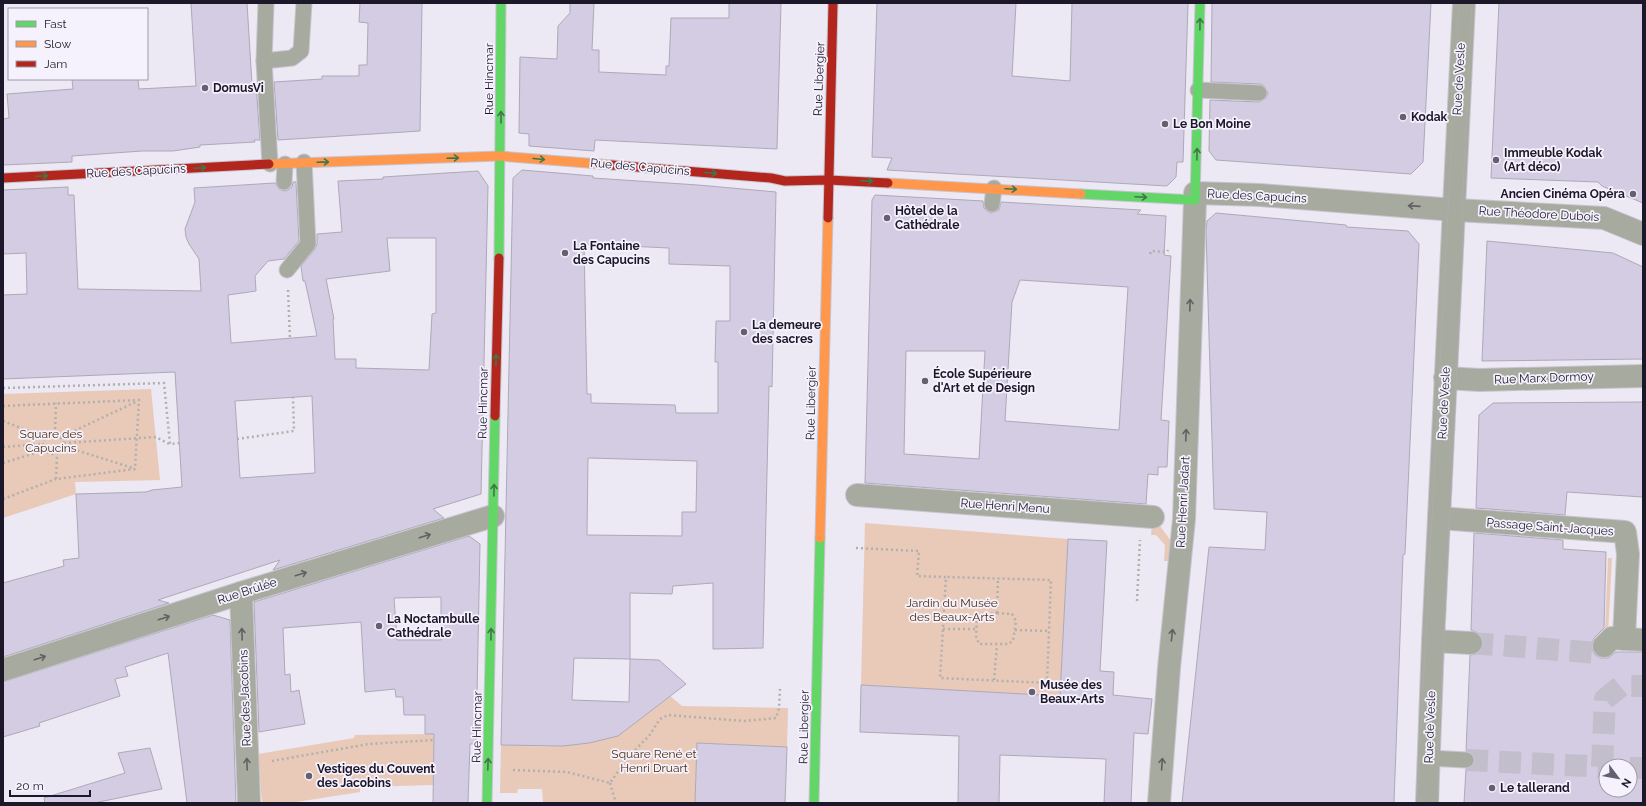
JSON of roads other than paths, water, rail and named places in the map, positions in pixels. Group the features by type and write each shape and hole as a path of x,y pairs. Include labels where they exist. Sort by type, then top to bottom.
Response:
{"street":[{"name":"Rue Hincmar","path":"487,803 500,156 501,3"},
{"name":"Rue Libergier","path":"814,803 833,3"},
{"path":"1195,197 1200,3"},
{"name":"Rue de Vesle","path":"1427,803 1445,378 1464,3"},
{"name":"Rue des Capucins","path":"3,178 304,162 500,156 771,178 785,181 828,180 1195,197 1260,195 1454,209"},
{"name":"Rue Henri Jadart","path":"1159,803 1169,668 1184,519 1195,197"},
{"name":"Rue Théodore Dubois","path":"1454,209 1604,218 1643,234"},
{"name":"Rue Marx Dormoy","path":"1445,378 1480,380 1643,376"},
{"name":"Rue Henri Menu","path":"857,495 1147,516"},
{"name":"Rue Brûlée","path":"3,670 241,593 354,564 493,516"},
{"name":"Passage Saint-Jacques","path":"1439,518 1625,532 1628,554 1633,639 1612,638 1604,646"},
{"name":"Rue des Jacobins","path":"241,593 249,803"},
{"path":"1433,641 1470,644"}],"lane":[{"path":"266,3 264,61 270,164"},
{"path":"264,61 292,58 301,51 304,3"},
{"path":"1198,90 1260,93"},
{"path":"287,270 308,244 304,162"},
{"path":"284,182 286,164"},
{"path":"992,204 994,188"},
{"path":"1429,758 1466,760"}],"tunnel":[{"path":"1471,643 1597,653 1604,646"},
{"path":"1602,758 1605,699 1621,686 1643,686"},
{"path":"1466,760 1598,767"},
{"path":"1638,768 1643,768"}],"tram line":[{"path":"1417,803 1459,3"},
{"path":"1438,803 1438,758 1463,241 1462,210 1472,3"}],"place":[{"name":"DomusVi","path":"205,88"},
{"name":"Kodak","path":"1403,117"},
{"name":"Le Bon Moine","path":"1165,124"},
{"name":"Immeuble Kodak (Art déco)","path":"1496,160"},
{"name":"Ancien Cinéma Opéra","path":"1633,194"},
{"name":"Hôtel de la Cathédrale","path":"887,218"},
{"name":"La Fontaine des Capucins","path":"565,253"},
{"name":"La demeure des sacres","path":"744,332"},
{"name":"École Supérieure d'Art et de Design","path":"925,381"},
{"name":"La Noctambulle Cathédrale","path":"379,626"},
{"name":"Musée des Beaux-Arts","path":"1032,692"},
{"name":"Vestiges du Couvent des Jacobins","path":"309,776"},
{"name":"Le tallerand","path":"1492,788"}],"park label":[{"name":"Square des Capucins","path":"51,441"},
{"name":"Jardin du Musée des Beaux-Arts","path":"952,610"},
{"name":"Square René et Henri Druart","path":"654,761"}]}
